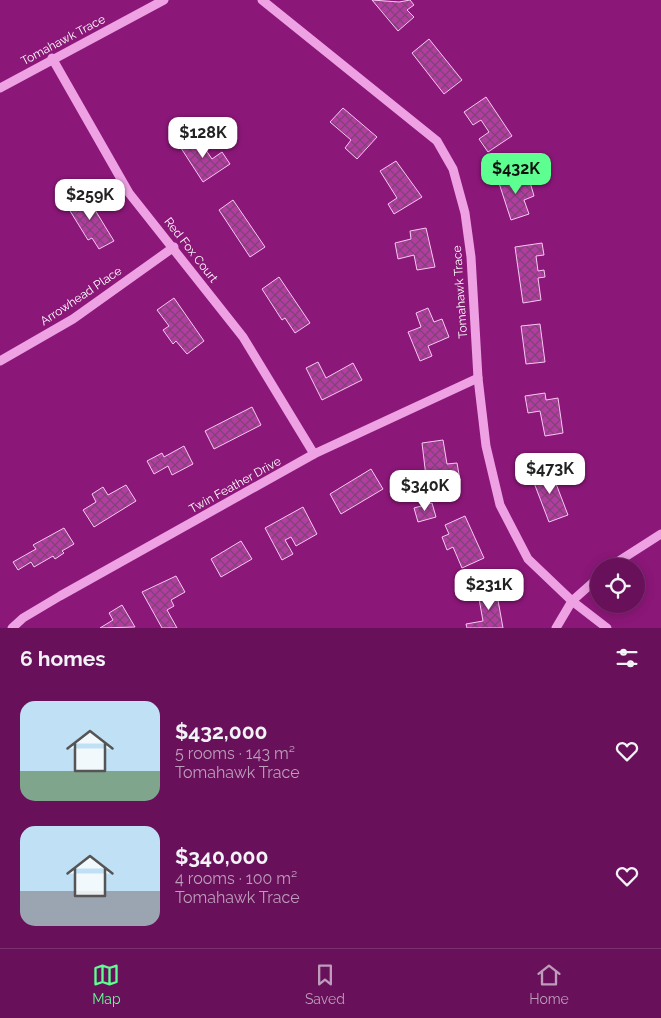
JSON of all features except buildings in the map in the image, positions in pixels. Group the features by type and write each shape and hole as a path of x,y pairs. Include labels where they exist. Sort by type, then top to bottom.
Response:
{"street":[{"name":"Tomahawk Trace","path":"0,88 52,58 164,0"},
{"name":"Tomahawk Trace","path":"262,0 437,141 453,169 465,213 471,257 478,378 486,446 500,505 528,559 572,601 607,628"},
{"name":"Red Fox Court","path":"52,58 129,193 174,247 243,338 314,454"},
{"name":"Arrowhead Place","path":"0,361 73,319 174,247"},
{"name":"Twin Feather Drive","path":"12,628 23,618 60,596 314,454 478,378"},
{"path":"623,558 661,534"},
{"path":"556,628 572,601 590,585"}]}
